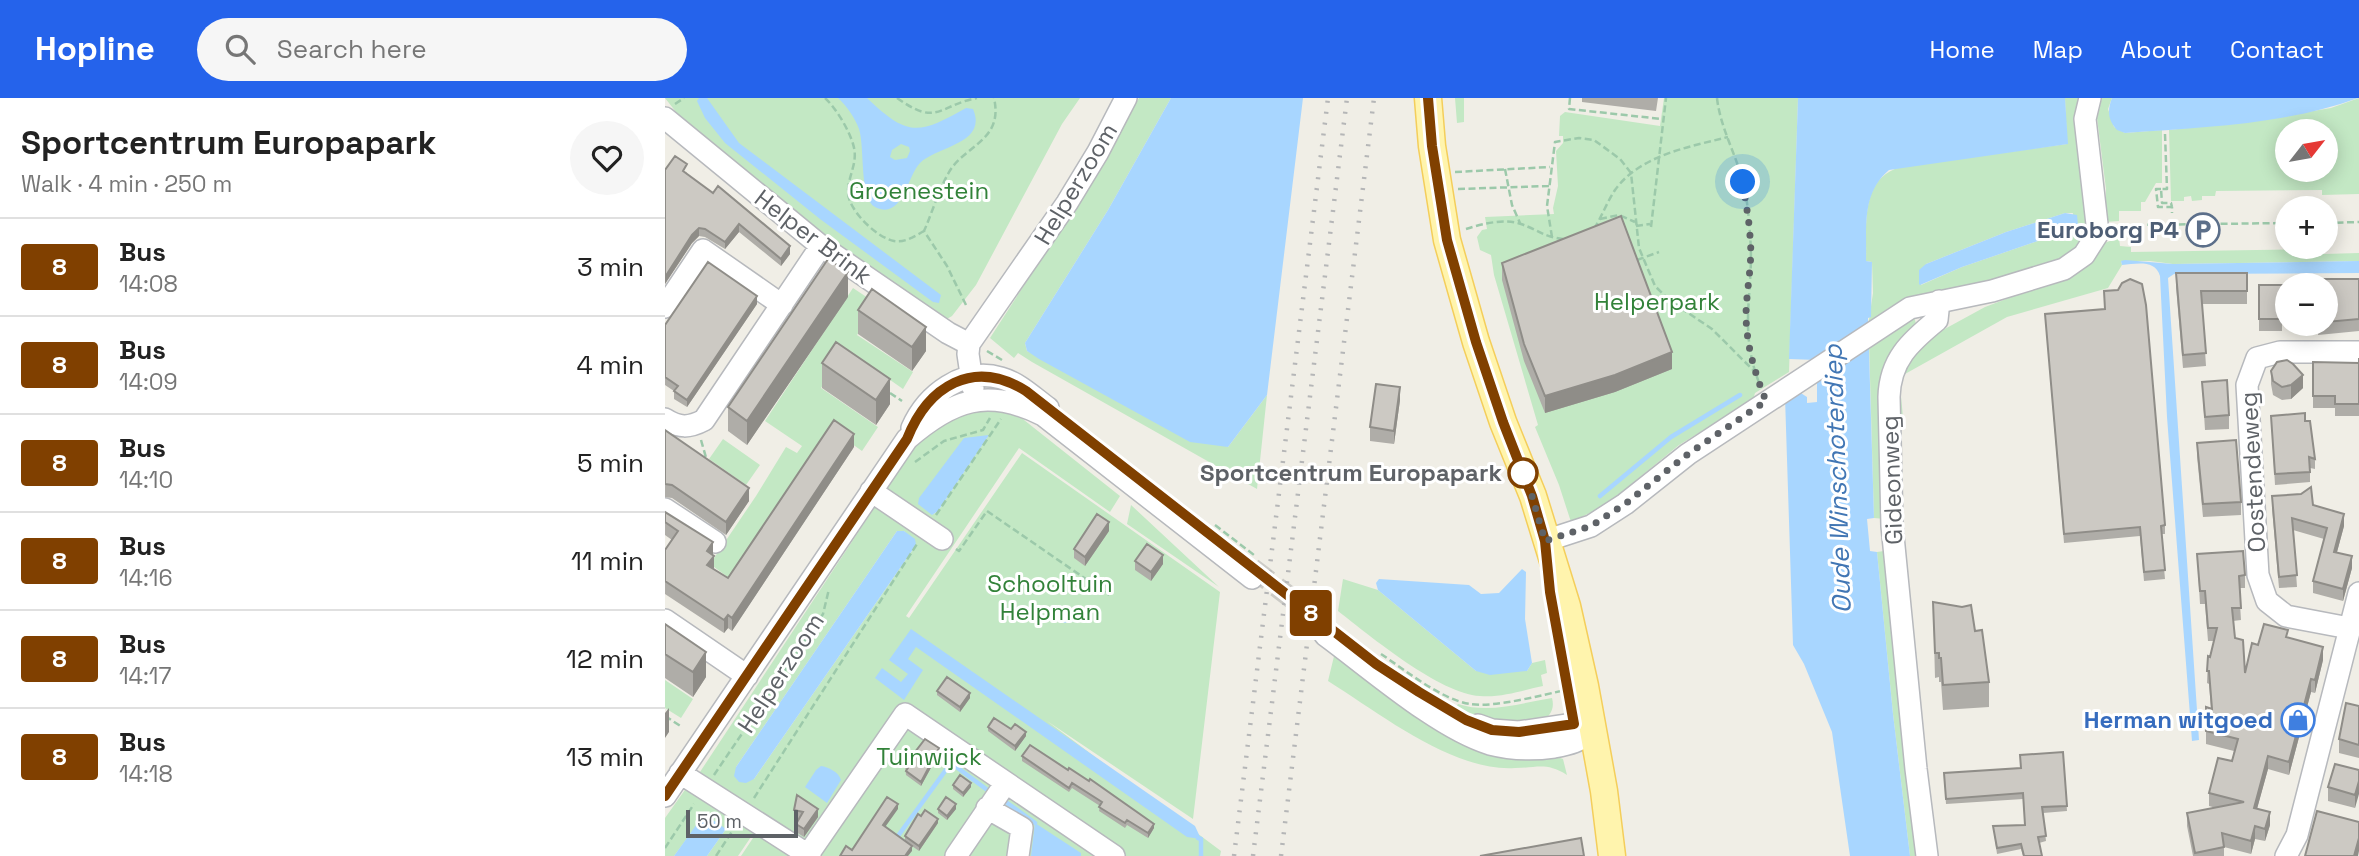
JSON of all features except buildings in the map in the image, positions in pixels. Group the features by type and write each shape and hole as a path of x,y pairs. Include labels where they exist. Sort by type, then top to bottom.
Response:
{"main road":[{"path":"1427,98 1447,240 1476,342 1532,496 1567,607 1582,674 1581,733 1598,856"},
{"path":"1545,541 1550,592 1568,689 1608,815 1612,856"}],"street":[{"name":"Helperzoom","path":"969,344 1067,204 1126,98"},
{"path":"1545,541 1591,526 1625,504 1688,454 1786,387 1910,308 1992,291 2064,269 2084,255 2098,233 2085,119 2090,98"},
{"name":"Helper Brink","path":"669,130 821,246 948,333 969,344"},
{"path":"665,419 678,426 688,427 698,424 711,411 821,246"},
{"path":"665,307 703,250 782,305"},
{"name":"Gideonweg","path":"1927,856 1892,526 1889,397 1891,376 1899,356 1937,320 1939,301"},
{"path":"969,344 968,354 971,377 975,401 1012,402 1043,415 1252,573 1026,391 999,378 971,377"},
{"name":"Oostendeweg","path":"2349,628 2286,616 2267,601 2258,575 2247,385 2257,358 2280,352 2359,352"},
{"name":"Helperzoom","path":"665,796 907,439 913,424 933,397 960,379 971,377"},
{"name":"Helperzoom","path":"907,439 950,408 975,401"},
{"path":"871,491 934,534"},
{"path":"665,509 715,542"},
{"path":"2286,856 2297,835 2359,593"},
{"path":"665,620 747,676"},
{"path":"1327,631 1466,720 1492,730 1581,733"},
{"path":"680,773 808,855 905,714 1114,856"},
{"path":"955,856 1005,783"},
{"path":"987,807 1022,828 1018,856"}],"path":[{"path":"825,98 853,143 856,160 848,191 851,205 863,220 894,241 906,240 925,231 949,171 993,128 997,108 995,98"},
{"path":"897,98 914,110 930,115 940,113 961,101 977,98"},
{"path":"1570,98 1569,109 1664,119"},
{"path":"1600,219 1619,215 1636,224 1651,225 1666,98"},
{"path":"1717,98 1743,182 1751,236 1751,279 1746,314 1748,348 1766,401"},
{"path":"2165,134 2167,188 2161,188 2162,203 2171,203 2172,213"},
{"path":"1593,230 1616,189 1630,173 1658,158 1728,136"},
{"path":"1552,237 1547,206 1555,142 1579,138 1594,140 1608,149 1630,173 1642,258 1654,286 1712,329 1755,372"},
{"path":"1549,186 1458,189 1455,173 1551,167"},
{"path":"1505,169 1513,205 1521,224"},
{"path":"1466,229 1495,222 1521,224 1536,232 1567,239"},
{"path":"2338,223 2359,222"},
{"path":"2098,233 2135,225 2275,223"},
{"path":"925,231 947,266 966,305"},
{"path":"1634,261 1659,252"},
{"path":"891,393 902,401"},
{"path":"716,856 934,534 1012,402"},
{"path":"698,424 706,460 716,467"},
{"path":"908,468 925,453"},
{"path":"934,534 959,551 987,511 1109,594"},
{"name":"Helperzoom","path":"665,848 823,614 829,585"},
{"path":"1374,649 1449,697 1469,704 1490,704 1568,689"},
{"path":"665,716 682,727"}],"green space":[{"name":"Groenestein","path":"665,98 1080,98 1062,124 976,285 952,316 942,322 817,234 691,131"},
{"path":"1139,98 1171,98 1108,210 1025,343 1027,351 1228,447 1267,395 1257,489 1018,353 1014,358 990,338 1091,182"},
{"path":"1455,98 1464,98 1464,122 1457,123"},
{"name":"Helperpark","path":"1664,98 1798,98 1789,372 1755,393 1753,400 1679,445 1606,505 1571,522 1535,427 1538,425 1494,275 1491,255 1480,250 1477,237 1482,230 1487,229 1485,217 1554,214 1558,186 1556,151 1563,143 1563,136 1559,136 1560,116 1565,112 1660,126"},
{"path":"2065,98 2078,98 2076,110 2079,157 2088,216 2085,234 2065,257 2008,278 1908,297 1887,309 1881,318 1868,326 1873,293 1872,262 1866,261 1866,219 1872,193 1887,173 1901,167 2067,144","holes":["2065,213 2073,213 2070,230 1962,267 1921,285 1926,264 2006,232"]},
{"path":"2102,98 2112,98 2108,109 2114,127 2125,133 2162,130 2162,183 2156,183 2145,202 2141,202 2141,211 2119,211 2119,221 2105,222 2106,189 2097,118"},
{"path":"2359,98 2359,194 2322,195 2322,190 2216,191 2215,196 2202,196 2202,200 2192,201 2191,196 2184,197 2184,201 2171,201 2169,130 2252,121 2331,108"},
{"path":"2119,238 2120,246 2131,247 2131,252 2275,250 2275,259 2338,259 2338,254 2359,253 2359,261 2173,264 2121,261 2122,265 2108,288 2007,317 1905,374 1900,386 1903,417 1895,411 1895,376 1930,337 1985,307 2046,284 2101,244"},
{"path":"853,288 892,314 872,312 857,335 913,372 903,389 846,349 821,388 878,427 862,451 834,431 733,581 710,564 786,447 797,453 802,446 765,421"},
{"path":"1914,316 1916,324 1903,338 1885,519 1874,518 1869,342"},
{"path":"998,410 1019,416 1120,496 1110,512 1019,448 906,616 909,618 1022,453 1220,592 1193,819 1047,721 1221,851 1220,856 741,856 763,823 698,775 919,440 936,424 972,411","holes":["988,436 938,511 932,515 978,437","897,531 904,531 916,545 754,779 736,767"]},
{"path":"723,439 760,465 746,485 709,459"},
{"path":"1131,505 1219,587 1127,524"},
{"path":"1884,551 1918,856 1910,856 1893,714 1877,552"},
{"path":"1343,579 1378,590 1476,671 1527,671 1532,663 1545,660 1547,673 1541,675 1543,686 1504,695 1480,696 1464,693 1426,675 1338,611"},
{"path":"1336,648 1439,727 1553,755 1563,759 1567,775 1547,767 1491,767 1431,746 1328,681"},
{"path":"665,680 693,699 681,718 665,708"},
{"path":"1552,698 1551,712 1541,724 1476,721 1454,710 1458,704 1493,708"},
{"path":"687,787 755,831 738,856 707,856 726,829 703,817 674,856 665,856 665,818"}],"water":[{"path":"699,98 707,98 739,143 941,295 939,303 933,302 820,219 725,143 705,118 697,101"},
{"path":"838,98 867,98 893,120 914,128 936,123 966,108 973,109 976,121 973,130 959,143 920,163 898,203 884,210 870,202 864,184 859,129","holes":["901,144 909,147 907,158 895,160 890,157 892,150"]},
{"path":"1171,98 1303,98 1267,395 1228,447 1190,442 1039,359 1027,351 1025,343 1108,210"},
{"name":"Oude Winschoterdiep","path":"1798,98 2065,98 2068,144 1889,170 1874,190 1867,212 1866,261 1872,262 1871,317 1868,318 1874,518 1867,519 1870,551 1877,552 1910,856 1850,856 1832,732 1804,664 1793,645 1785,397 1796,390 1807,397 1807,403 1817,402 1817,360 1789,359"},
{"path":"2112,98 2358,98 2302,114 2272,119 2125,133 2117,130 2110,119 2109,107"},
{"path":"2065,213 2077,215 2078,225 1919,284 1919,270 1926,264 2006,232"},
{"path":"2121,261 2173,264 2359,261 2359,273 2174,274 2168,278 2199,740 2192,741 2167,417 2160,276 2154,267 2149,265 2122,265"},
{"path":"989,435 938,511 932,515 918,504 919,498 964,438"},
{"path":"897,531 904,531 915,539 916,545 754,779 746,783 739,782 734,776 736,767"},
{"path":"1522,569 1526,572 1525,619 1532,663 1527,671 1490,675 1476,671 1378,590 1376,583 1379,579 1469,585 1481,594 1499,593"},
{"path":"1077,612 1079,621 1064,623 1055,618 1058,614"},
{"path":"911,629 1195,826 1201,839 1187,837 916,647 908,659 923,670 904,700 875,678 882,668 901,682 908,674 889,660"},
{"path":"821,766 833,770 841,780 827,803 805,787"},
{"path":"702,817 710,818 726,829 707,856 674,856"},
{"path":"1035,823 1081,853 1081,856 1031,856"}],"waterway":[{"path":"1600,496 1671,437 1740,395"},
{"path":"895,840 951,763 986,789"},
{"path":"1003,800 1035,823"},
{"path":"1198,838 1201,839 1201,856"}],"tunnel":[{"path":"1252,568 1328,626"}],"railway":[{"path":"1234,856 1328,98"},
{"path":"1253,856 1347,98"},
{"path":"1281,856 1374,98"}],"bus line":[{"name":"8","path":"665,796 907,439 923,410 933,397 946,387 960,379 981,376 999,378 1026,391 1376,664 1466,720 1492,730 1507,732 1574,724 1550,592 1545,541 1532,496 1476,342 1447,240 1432,146 1428,98"}],"place":[{"name":"Euroborg P4","path":"2203,230"},
{"name":"Sportcentrum Europapark","path":"1523,473"},
{"name":"Herman witgoed","path":"2298,720"}],"route":[{"path":"1523,473 1545,541 1561,537 1591,526 1625,504 1688,454 1766,401 1748,348 1746,314 1751,279 1751,236 1743,182"}],"park label":[{"name":"Schooltuin Helpman","path":"1050,598"},
{"name":"Tuinwijck","path":"929,757"}]}
